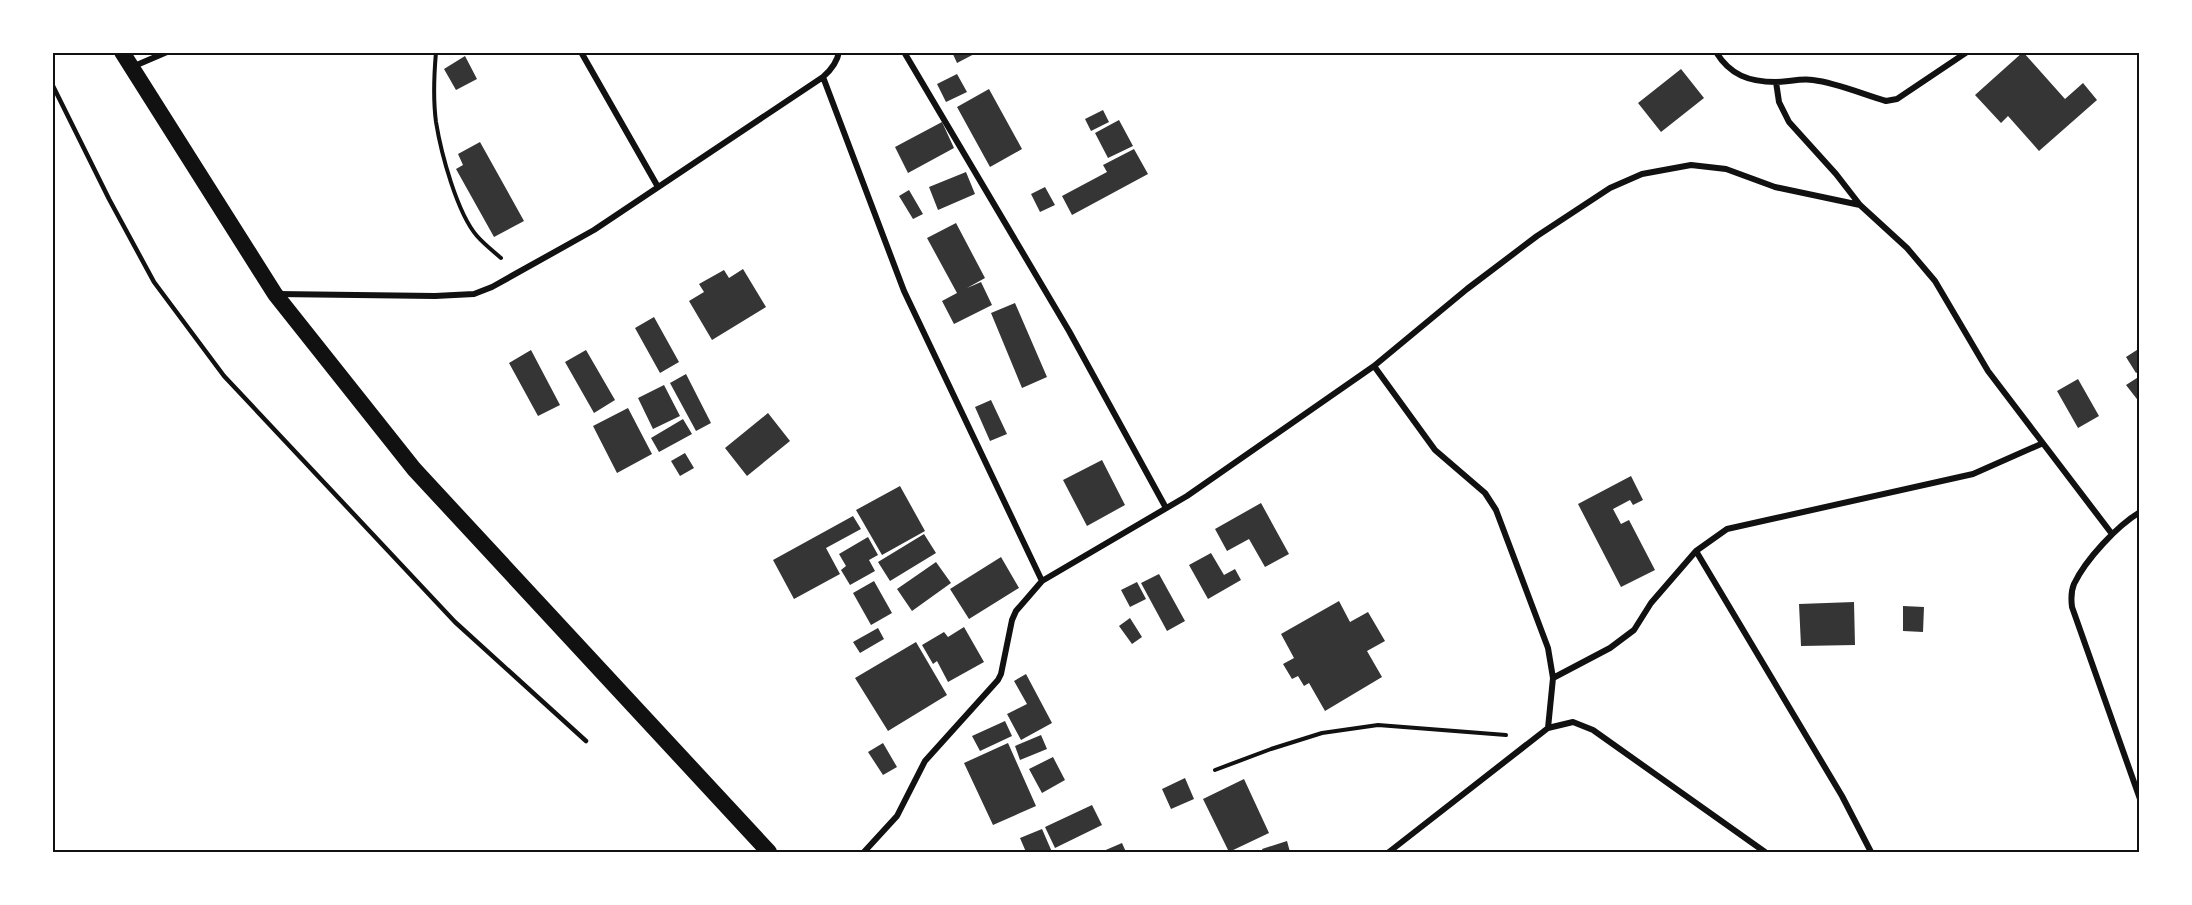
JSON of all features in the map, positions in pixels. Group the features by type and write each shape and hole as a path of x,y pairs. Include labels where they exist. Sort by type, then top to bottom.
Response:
{"highway":[{"path":"127,60 275,294 414,469 769,852"}],"street":[{"path":"127,60 167,52"},
{"path":"581,52 658,187"},
{"path":"275,294 435,296 474,294 492,287 594,230 830,72 839,52"},
{"path":"904,52 1069,331 1166,508"},
{"path":"1716,52 1730,71 1741,77 1776,82 1796,79 1815,80 1886,101 1892,100 1967,52"},
{"path":"823,76 904,291 1042,581"},
{"path":"1776,82 1779,102 1789,122 1836,174 1860,206 1907,248 1935,281 1988,371 2041,444 2112,534"},
{"path":"864,852 897,816 925,761 998,680 1016,611 1042,581 1187,496 1374,366 1537,236 1610,189 1642,174 1691,165 1726,169 1775,187 1860,206"},
{"path":"1374,366 1435,450 1485,492 1496,510 1548,648 1553,678 1548,728"},
{"path":"1553,678 1610,648 1634,630 1651,603 1696,550 1727,529 1973,474 2041,444"},
{"path":"2139,512 2103,543 2074,584 2071,597 2079,628 2139,799"},
{"path":"1696,550 1842,796 1871,852"},
{"path":"1389,852 1548,728 1573,722 1593,730 1765,852"}],"lane":[{"path":"52,84 109,199 154,282 224,376 455,622 586,741"}],"path":[{"path":"436,52 434,79 436,122 456,196 476,236 517,273"},
{"path":"1215,770 1322,733 1378,725 1537,737"}],"building":[{"path":"952,52 978,52 957,63"},
{"path":"2023,52 2065,99 2083,83 2097,100 2039,151 2008,116 2001,123 1975,95"},
{"path":"465,56 477,79 456,90 444,69"},
{"path":"1681,69 1704,98 1661,132 1638,103"},
{"path":"957,74 967,92 946,102 937,84"},
{"path":"989,89 1022,149 990,167 957,107"},
{"path":"1103,110 1109,122 1091,131 1085,119"},
{"path":"1119,120 1133,146 1108,158 1095,133"},
{"path":"942,122 954,148 908,173 895,147"},
{"path":"480,142 524,221 494,237 456,169 463,165 458,154"},
{"path":"1134,149 1148,174 1072,215 1062,196 1107,172 1103,165"},
{"path":"966,172 975,194 938,210 929,187"},
{"path":"1045,187 1055,205 1040,212 1031,194"},
{"path":"909,190 923,214 913,219 899,196"},
{"path":"956,223 985,278 967,288 981,282 992,305 954,324 942,301 957,293 927,238"},
{"path":"743,269 766,307 712,340 689,301 704,292 699,284 724,270 729,278"},
{"path":"1015,303 1047,377 1022,388 991,313"},
{"path":"654,317 679,362 660,373 635,328"},
{"path":"2140,348 2140,371 2136,373 2126,357"},
{"path":"531,350 560,405 538,416 509,363"},
{"path":"586,350 615,400 594,413 565,362"},
{"path":"686,374 711,423 696,431 670,383"},
{"path":"2140,376 2140,403 2126,385"},
{"path":"2078,379 2099,416 2078,428 2057,391"},
{"path":"664,385 680,416 653,429 638,398"},
{"path":"991,400 1007,434 990,441 975,407"},
{"path":"628,408 652,454 617,473 593,426"},
{"path":"768,413 790,441 747,476 725,448"},
{"path":"683,419 692,434 659,452 651,438"},
{"path":"685,453 694,468 680,476 671,461"},
{"path":"1102,460 1125,505 1087,526 1063,480"},
{"path":"1631,476 1643,500 1633,505 1630,500 1613,509 1621,524 1629,520 1655,570 1621,587 1578,504"},
{"path":"900,486 925,531 882,555 856,510"},
{"path":"1261,503 1289,554 1265,567 1249,539 1227,551 1215,529"},
{"path":"853,516 861,529 826,548 840,574 794,599 773,560"},
{"path":"924,534 936,553 890,581 878,562"},
{"path":"868,537 878,555 869,560 875,571 850,585 841,570 846,566 839,554"},
{"path":"1211,553 1224,575 1235,569 1241,580 1208,599 1189,565"},
{"path":"1001,557 1019,588 969,619 950,589"},
{"path":"936,562 951,583 912,611 897,589"},
{"path":"1159,574 1185,621 1167,631 1141,583"},
{"path":"874,581 892,613 871,625 853,593"},
{"path":"1137,582 1146,599 1130,607 1121,590"},
{"path":"1339,601 1350,622 1368,612 1385,641 1367,651 1382,677 1325,711 1309,683 1304,686 1298,676 1292,679 1283,664 1294,658 1281,634"},
{"path":"1854,602 1855,645 1801,646 1799,604"},
{"path":"1903,606 1924,607 1923,632 1903,631"},
{"path":"1130,618 1142,637 1132,644 1119,626"},
{"path":"964,627 984,662 948,682 937,661 933,664 922,645 944,632 948,637"},
{"path":"878,628 884,639 860,653 853,642"},
{"path":"916,642 947,695 888,731 855,678"},
{"path":"1026,674 1052,723 1021,740 1007,714 1027,704 1014,681"},
{"path":"1005,721 1012,736 980,751 972,736"},
{"path":"1041,735 1047,749 1020,760 1015,746"},
{"path":"883,743 897,767 883,775 868,752"},
{"path":"1008,743 1036,806 993,825 964,763"},
{"path":"1053,757 1065,780 1042,793 1029,769"},
{"path":"1185,778 1194,799 1171,809 1162,789"},
{"path":"1244,779 1269,833 1229,852 1203,799"},
{"path":"1092,805 1102,825 1055,848 1045,827"},
{"path":"1042,829 1052,852 1026,852 1020,838"},
{"path":"1287,841 1290,852 1263,852 1262,849"},
{"path":"1122,843 1126,852 1101,852"}]}
